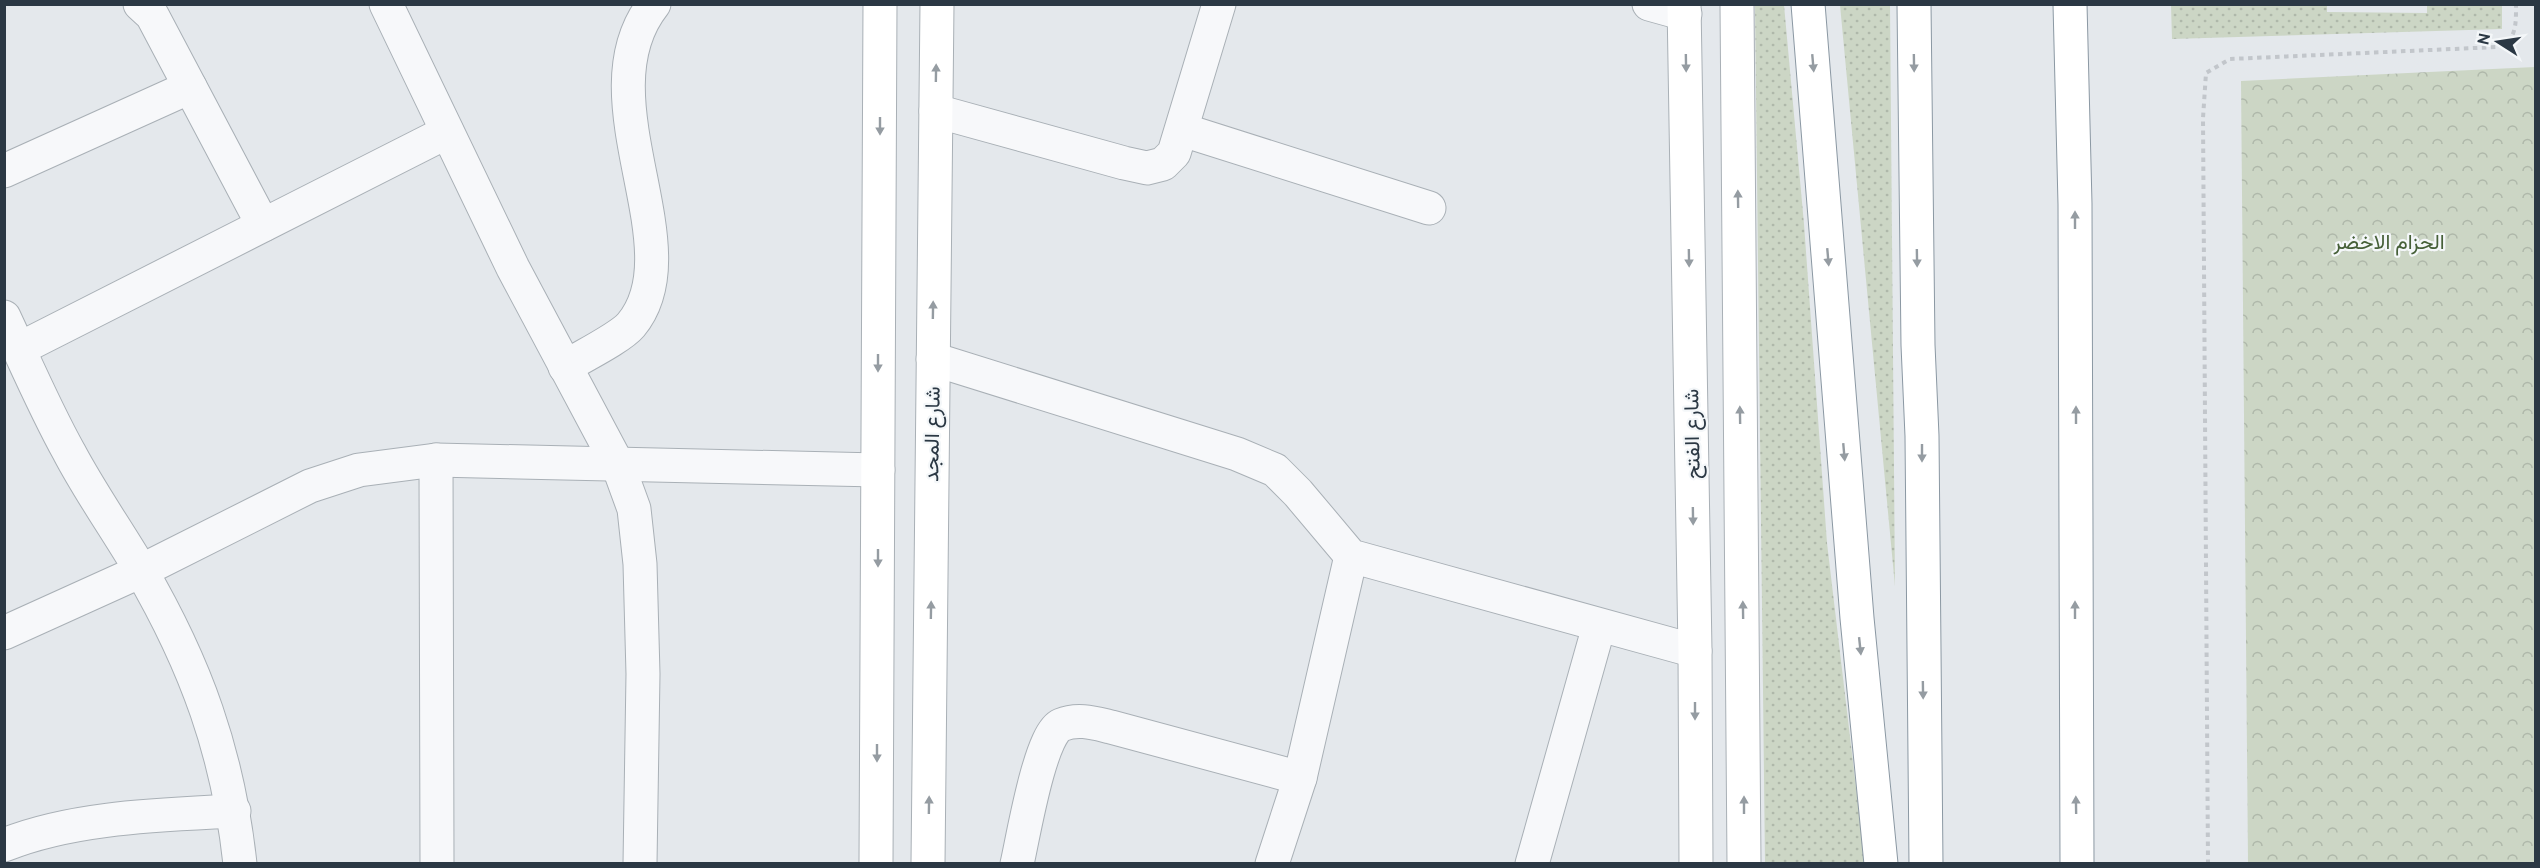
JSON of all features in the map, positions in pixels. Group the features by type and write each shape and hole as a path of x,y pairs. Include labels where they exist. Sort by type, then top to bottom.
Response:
{"main road":[{"path":"876,864 880,4"},
{"name":"شارع المجد","path":"928,864 937,4"},
{"path":"1737,4 1744,864"},
{"path":"1808,4 1857,618 1881,864"},
{"path":"1914,4 1918,333 1922,436 1926,864"},
{"path":"2070,4 2075,216 2077,864"},
{"name":"شارع الفتح","path":"1684,9 1695,651 1696,864"}],"street":[{"path":"140,4 152,15 263,225"},
{"path":"386,4 513,268 618,465 633,509 640,564 644,674 640,864"},
{"path":"565,367 629,327 643,308 650,282 651,247 631,130 628,80 634,43 643,18 654,4"},
{"path":"936,111 1112,160 1147,168 1163,164 1174,153 1183,130 1219,4"},
{"path":"1649,4 1684,9"},
{"path":"4,171 190,87"},
{"path":"1183,130 1429,208"},
{"path":"19,349 447,132"},
{"path":"4,317 69,453 141,571 171,627 201,692 222,757 234,811 240,864"},
{"path":"933,359 1237,454 1275,470 1351,556 1695,651"},
{"path":"4,633 141,571 310,486 359,470 436,460 878,470"},
{"path":"436,460 437,864"},
{"path":"1272,864 1300,777 1351,556"},
{"path":"1533,864 1599,626"},
{"path":"1017,864 1041,759 1050,735 1059,726 1081,721 1111,727 1300,777"},
{"path":"4,845 66,827 175,814 234,811"}],"path":[{"path":"2208,864 2203,130 2206,73 2230,58 2496,47 2508,44 2512,37 2516,4"}],"green space":[{"path":"1755,5 1784,5 1804,224 1827,543 1865,863 1765,863"},
{"path":"1840,5 1890,5 1895,586"},
{"path":"2171,5 2327,5 2327,12 2427,13 2427,5 2502,5 2502,29 2172,39"},
{"name":"الحزام الاخضر","path":"2535,67 2535,863 2248,863 2241,81"}]}
